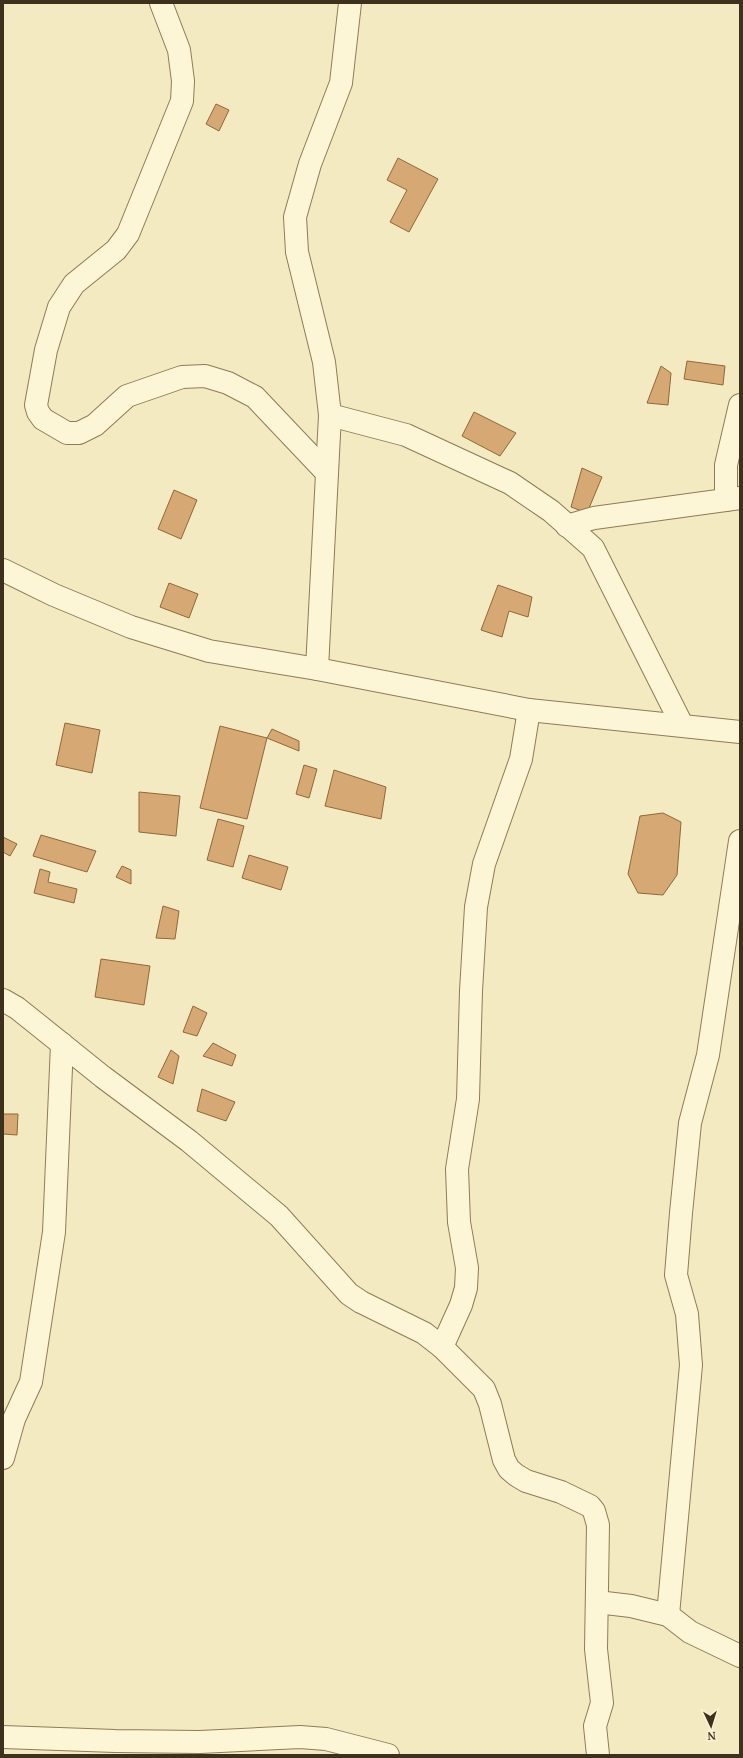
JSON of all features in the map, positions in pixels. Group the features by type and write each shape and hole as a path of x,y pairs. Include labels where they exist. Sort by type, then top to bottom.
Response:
{"street":[{"path":"161,3 179,50 183,81 182,101 128,234 116,250 74,284 59,307 46,350 36,405 38,412 43,419 68,433 79,433 95,425 126,396 182,377 206,376 228,383 255,397 327,473"},
{"path":"317,669 330,415 324,362 297,252 295,217 310,164 341,83 350,3"},
{"path":"567,526 594,518 733,499 726,465 740,405"},
{"path":"330,415 406,435 510,483 551,511 593,548 682,726"},
{"path":"3,570 54,595 131,627 210,651 317,669 529,710 740,732"},
{"path":"442,1347 461,1305 466,1288 467,1268 459,1222 457,1170 468,1099 471,992 476,906 484,864 521,759 529,710"},
{"path":"668,1615 691,1365 687,1314 676,1276 681,1212 690,1123 708,1055 740,841"},
{"path":"3,1000 17,1008 189,1141 279,1216 349,1294 361,1302 424,1333 442,1347 484,1389 490,1404 504,1460 509,1469 526,1481 560,1492 590,1506 594,1510 598,1525 596,1649 602,1703 595,1726 598,1755"},
{"path":"3,1458 14,1419 31,1382 54,1232 62,1044"},
{"path":"597,1602 631,1606 668,1615 690,1632 740,1656"},
{"path":"3,1737 200,1742 300,1737 326,1739 388,1755"}],"building":[{"path":"216,104 229,110 219,131 206,124"},
{"path":"398,158 438,179 409,232 390,222 407,190 387,180"},
{"path":"687,361 725,366 723,385 684,379"},
{"path":"661,366 671,373 668,405 647,403"},
{"path":"474,412 516,433 500,456 462,436"},
{"path":"582,468 602,477 587,513 571,507"},
{"path":"174,490 197,500 181,539 158,529"},
{"path":"169,583 198,594 189,618 160,607"},
{"path":"498,585 532,597 528,617 509,611 502,637 481,630"},
{"path":"65,723 100,730 92,773 56,765"},
{"path":"220,726 267,738 247,819 200,808"},
{"path":"272,729 299,741 299,751 267,738"},
{"path":"304,765 317,769 309,798 296,794"},
{"path":"334,770 386,787 381,819 325,806"},
{"path":"139,792 180,796 176,836 139,832"},
{"path":"663,813 681,822 677,875 663,895 638,893 628,874 640,816"},
{"path":"218,819 244,826 233,867 207,860"},
{"path":"41,835 96,851 87,872 33,856"},
{"path":"3,837 17,844 10,856 3,852"},
{"path":"249,855 288,867 281,890 242,878"},
{"path":"122,866 131,870 131,884 116,877"},
{"path":"40,869 50,872 48,882 77,889 74,903 34,893"},
{"path":"163,906 179,911 175,939 156,938"},
{"path":"101,959 150,966 144,1005 95,997"},
{"path":"193,1006 207,1013 197,1036 183,1032"},
{"path":"213,1043 236,1055 232,1066 203,1056"},
{"path":"171,1050 179,1056 173,1084 158,1077"},
{"path":"202,1089 235,1102 226,1121 197,1111"},
{"path":"3,1114 18,1114 17,1135 3,1134"}]}
